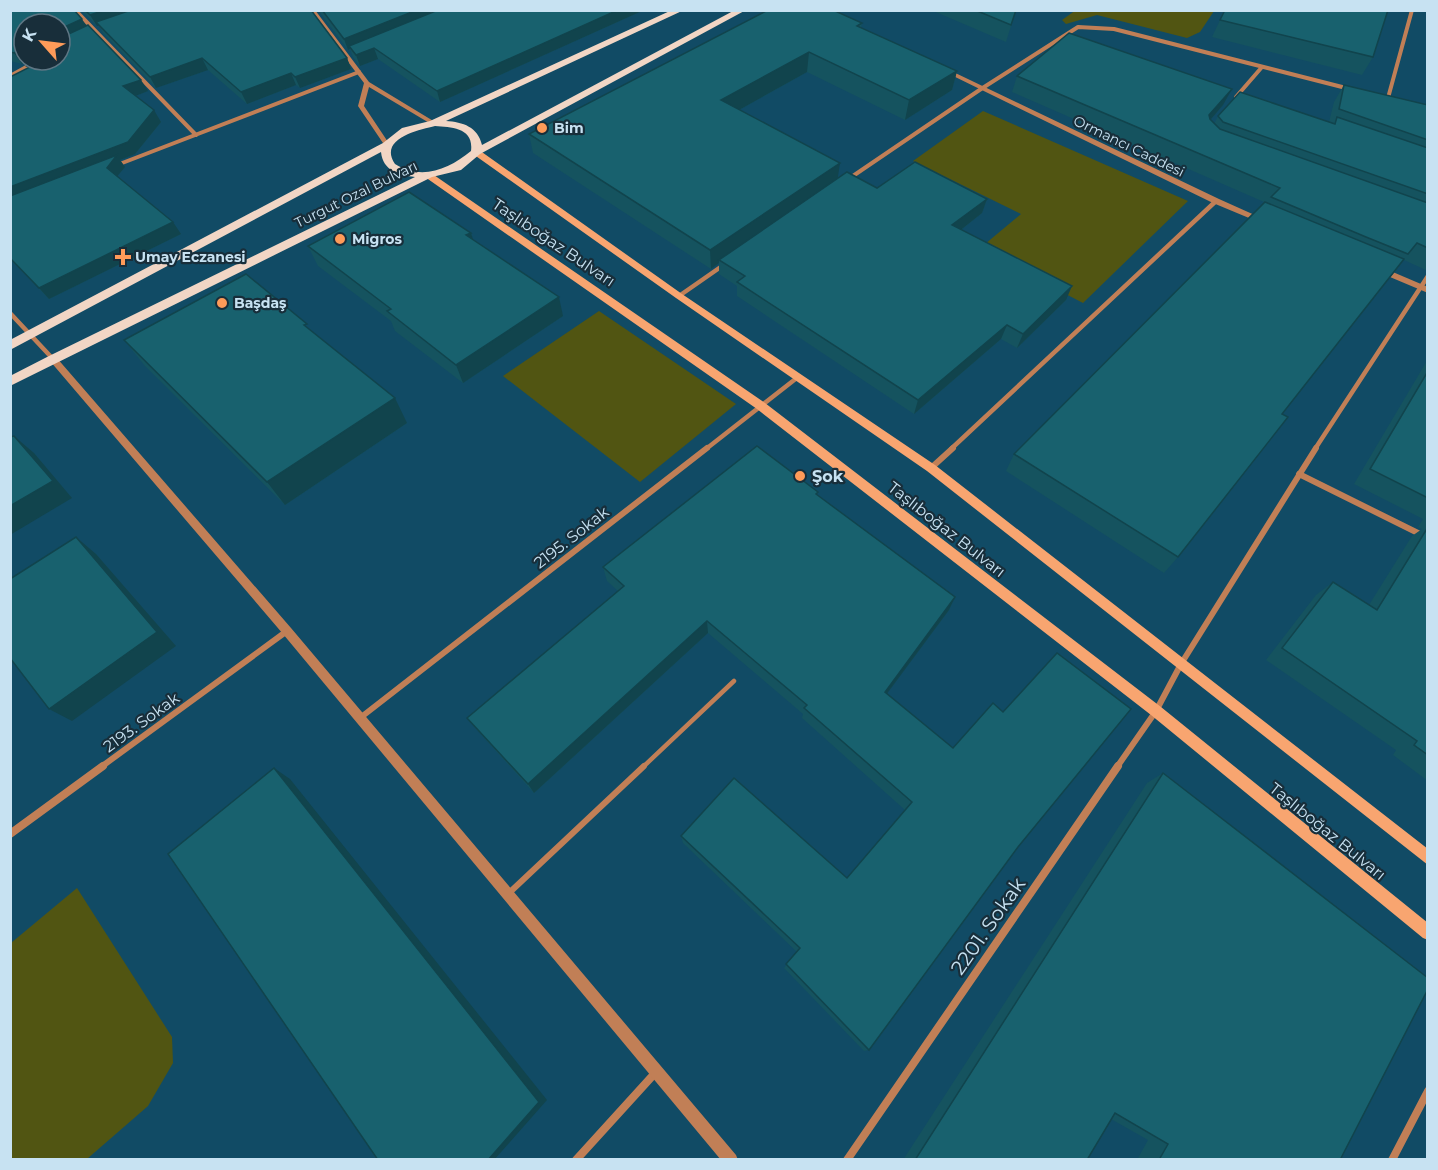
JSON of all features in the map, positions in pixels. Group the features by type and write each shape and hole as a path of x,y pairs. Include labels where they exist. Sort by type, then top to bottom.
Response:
{"main road":[{"name":"Turgut Ozal Bulvarı","path":"10,346 387,145 405,130 433,123 680,10"},
{"name":"Turgut Ozal Bulvarı","path":"10,382 428,175 458,168 469,161 476,152 742,10"},
{"path":"433,123 447,123 470,130 476,136 478,144 476,152"},
{"path":"387,145 384,153 392,167 413,175 428,175"},
{"name":"Taşlıboğaz Bulvarı","path":"476,152 679,297 931,468 1428,858"},
{"name":"Taşlıboğaz Bulvarı","path":"428,175 761,406 1156,711 1428,933"}],"street":[{"path":"75,10 196,135"},
{"path":"312,10 367,83 433,123"},
{"path":"1398,101 1388,98 1412,10"},
{"path":"88,34 107,27"},
{"path":"844,183 981,89 1078,27 1114,29 1353,90"},
{"path":"347,56 357,51"},
{"path":"1230,104 1262,67"},
{"name":"Ormancı Caddesi","path":"939,68 1216,201 1270,224"},
{"path":"109,169 359,72"},
{"path":"367,83 361,105 387,145"},
{"path":"1236,97 1247,101"},
{"path":"931,468 1216,201"},
{"path":"679,297 728,263"},
{"path":"1368,265 1425,289"},
{"name":"2201. Sokak","path":"847,1160 1156,711 1181,664 1299,474 1425,289 1428,276"},
{"path":"10,313 32,334 287,631 731,1160"},
{"name":"2195. Sokak","path":"360,718 798,377"},
{"path":"1299,474 1428,538"},
{"name":"2193. Sokak","path":"10,834 287,631"},
{"path":"576,1160 656,1071"},
{"path":"1392,1160 1428,1091"}],"lane":[{"path":"507,894 734,681"}],"shaded area":[{"path":"1076,10 1214,11 1200,32 1187,38 1097,15 1066,24 1062,20"},
{"path":"983,111 1188,201 1083,303 979,249 1021,214 913,161"},
{"path":"599,311 736,404 640,482 503,376"},
{"path":"77,888 172,1037 173,1063 148,1106 87,1159 11,1159 11,943"}],"building":[{"path":"10,10 74,10 82,19 72,24 72,12 12,12 12,52 10,52"},
{"path":"85,10 105,10 90,15"},
{"path":"131,10 311,10 347,58 295,77 291,73 241,92 202,58 150,77 96,22"},
{"path":"322,10 417,10 344,39"},
{"path":"438,10 618,10 437,91 374,48 356,55 349,46"},
{"path":"768,10 833,10 862,23 857,26 957,71 909,100 809,52 721,100 840,163 710,250 529,134"},
{"path":"975,10 1016,10 1011,25"},
{"path":"1225,10 1388,10 1373,57 1220,20"},
{"path":"88,25 141,80 123,86 154,110 128,142 10,187 10,77 20,72 72,72 72,32"},
{"path":"1069,33 1232,89 1209,115 1220,129 1428,203 1428,248 1417,243 1408,254 1366,237 1271,197 1280,188 1017,76"},
{"path":"1344,85 1428,105 1428,140 1339,109"},
{"path":"1240,92 1335,124 1337,117 1428,148 1428,194 1223,122 1218,116"},
{"path":"117,155 107,168 173,222 39,288 10,258 10,196"},
{"path":"915,162 987,199 952,225 1072,286 1023,334 1007,325 918,400 737,282 745,276 719,260 847,172 877,188"},
{"path":"409,192 471,233 466,235 559,297 456,365 387,311 391,309 308,246"},
{"path":"1265,202 1404,259 1282,414 1288,417 1178,557 1014,454"},
{"path":"246,274 307,324 304,325 395,398 267,482 124,340"},
{"path":"1428,371 1428,498 1370,469"},
{"path":"14,436 53,481 10,506 10,437"},
{"path":"757,446 818,492 816,494 955,597 885,692 953,748 993,703 1003,712 1057,653 1131,709 1018,847 869,1050 786,964 800,948 681,836 734,778 847,878 912,802 804,708 807,705 707,621 528,784 467,718 624,586 603,567"},
{"path":"1428,527 1428,755 1414,745 1417,741 1282,648 1333,582 1377,610"},
{"path":"76,537 157,632 49,709 10,658 10,579"},
{"path":"274,768 539,1102 488,1160 378,1160 168,854"},
{"path":"1163,773 1428,978 1428,989 1340,1160 1159,1160 1168,1144 1115,1113 1087,1160 915,1160"}],"place":[{"name":"Bim","path":"542,128"},
{"name":"Migros","path":"340,239"},
{"name":"Umay Eczanesi","path":"123,257"},
{"name":"Başdaş","path":"222,303"},
{"name":"Şok","path":"800,476"}]}
